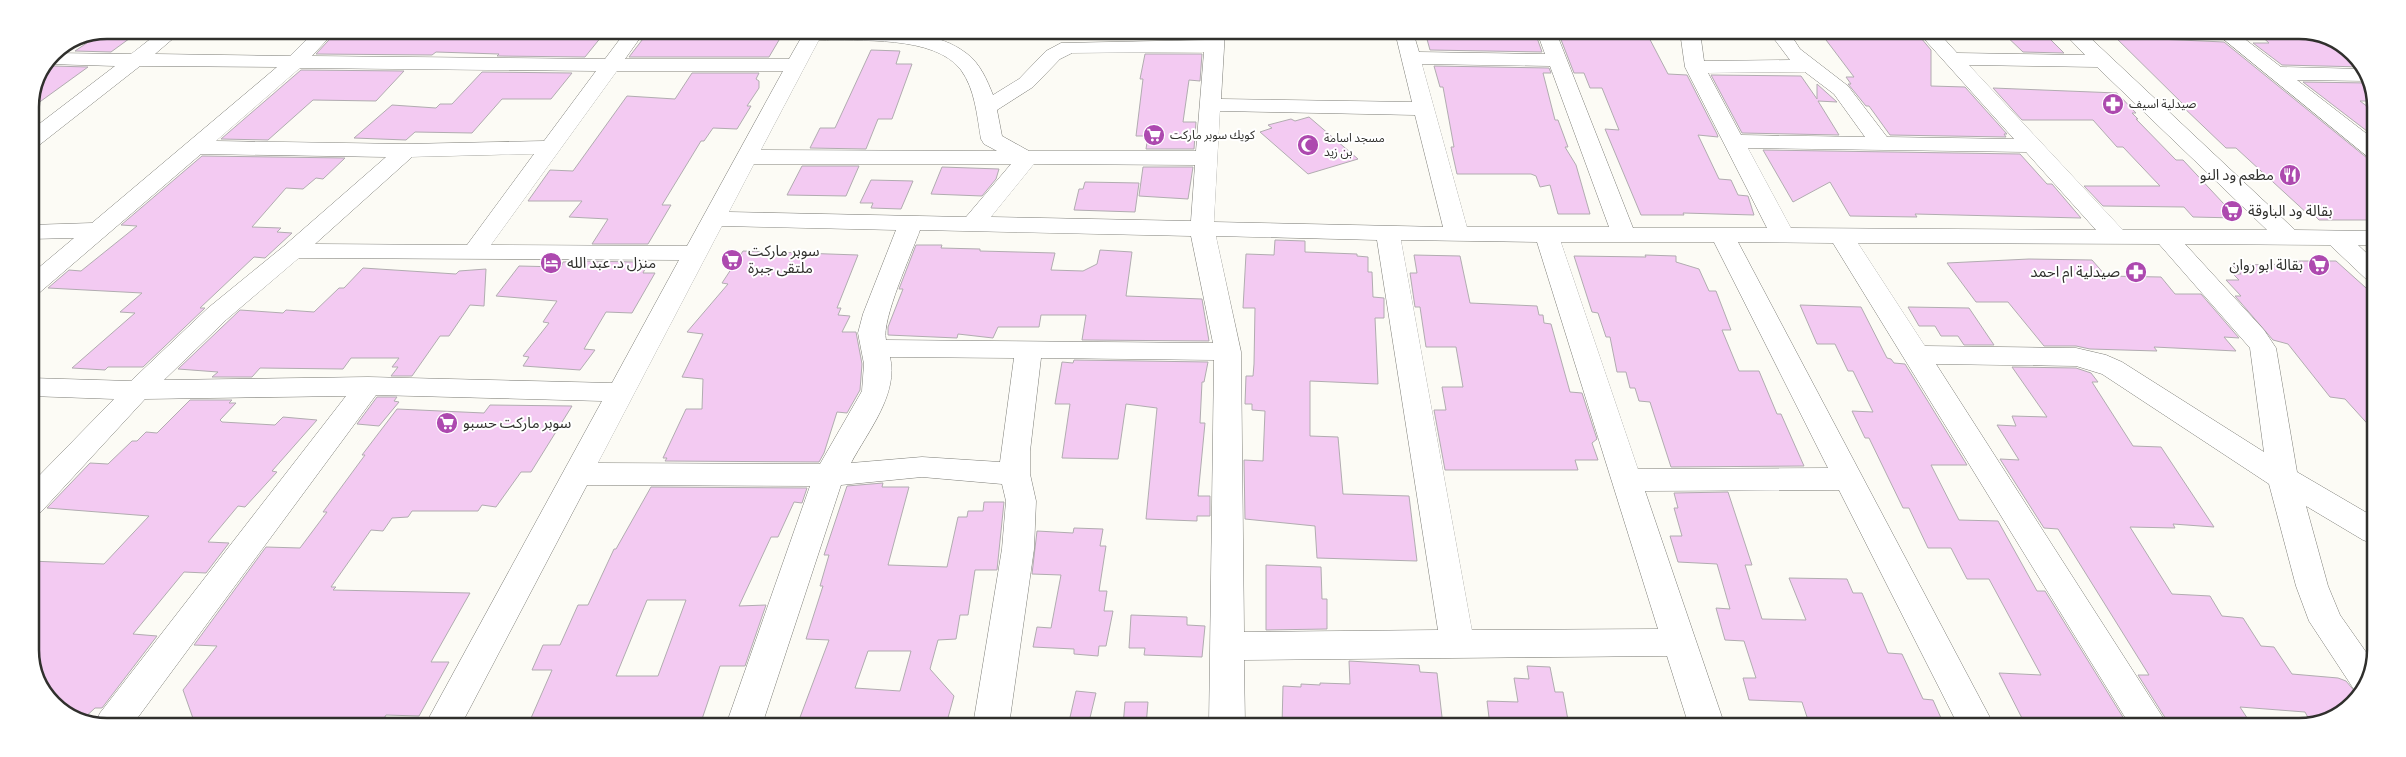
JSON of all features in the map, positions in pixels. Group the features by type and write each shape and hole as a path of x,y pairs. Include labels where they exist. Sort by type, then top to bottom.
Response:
{"street":[{"path":"39,134 162,39"},
{"path":"39,280 295,62 318,39"},
{"path":"473,253 630,39"},
{"path":"447,718 694,253 810,39"},
{"path":"905,39 946,48 961,57 974,76 986,108 992,138 1027,159"},
{"path":"986,108 1026,84 1059,50 1089,39"},
{"path":"1215,39 1202,228 1228,352 1227,718"},
{"path":"1406,39 1457,234"},
{"path":"1550,39 1623,234"},
{"path":"1691,39 1695,67 1783,235"},
{"path":"1784,39 1793,53 1841,90 1880,142"},
{"path":"1933,39 2117,238"},
{"path":"2079,39 2288,237"},
{"path":"2234,39 2367,142"},
{"path":"1411,58 1558,60"},
{"path":"59,59 797,65"},
{"path":"1952,59 2103,61"},
{"path":"1695,67 1808,66"},
{"path":"2277,73 2359,75"},
{"path":"1210,105 1424,109"},
{"path":"1733,141 2032,146"},
{"path":"196,147 406,151 551,147"},
{"path":"39,494 138,390 217,314 294,252 406,151"},
{"path":"747,157 1206,158"},
{"path":"972,225 1027,159"},
{"path":"713,219 1457,234 2367,238"},
{"path":"746,718 829,475 876,391 878,364 871,333 876,314 911,223"},
{"path":"39,232 98,230"},
{"path":"1388,233 1457,643"},
{"path":"1546,233 1704,718"},
{"path":"1722,236 1972,718"},
{"path":"1841,236 2145,718"},
{"path":"2335,237 2367,267"},
{"path":"2167,238 2255,336 2263,348 2283,478 2312,586 2326,621 2362,675"},
{"path":"294,252 694,253"},
{"path":"873,348 1228,352"},
{"path":"992,718 1018,549 1021,501 1015,474 1015,451 1028,351"},
{"path":"1915,355 2076,357 2096,361 2112,368 2283,478 2367,528"},
{"path":"39,387 138,390 368,386 620,392"},
{"path":"118,718 368,386"},
{"path":"577,474 829,475 922,467 1015,474"},
{"path":"1626,480 1850,480"},
{"path":"1227,646 1679,642"}],"building":[{"path":"129,39 111,52 75,51 93,40"},
{"path":"330,39 600,39 585,57 497,56 499,54 436,52 432,55 316,54"},
{"path":"643,39 780,39 769,57 629,57"},
{"path":"1427,39 1537,39 1542,52 1430,50"},
{"path":"1561,39 1650,39 1668,74 1687,75 1718,137 1698,135 1719,179 1731,180 1738,195 1748,196 1754,215 1683,213 1684,215 1641,215 1605,129 1619,130 1602,88 1590,88 1584,73 1574,73"},
{"path":"1825,39 1922,39 1931,50 1931,86 1965,87 2007,134 2004,134 2006,137 1890,135 1869,106 1866,106 1848,84 1851,84 1846,77 1854,77"},
{"path":"2009,39 2050,39 2064,53 2023,52"},
{"path":"2117,39 2224,42 2367,158 2367,220 2319,220 2315,216 2310,216 2236,148 2226,148 2181,105 2185,106"},
{"path":"2265,39 2308,39 2317,41 2337,50 2354,67 2282,65 2253,43 2269,43"},
{"path":"871,50 900,51 896,64 912,64 892,119 878,119 866,149 810,148 820,128 835,128"},
{"path":"1145,54 1202,54 1200,81 1189,80 1183,122 1196,122 1194,149 1146,149 1148,136 1136,136 1143,79 1140,79"},
{"path":"53,66 88,67 39,102 44,81"},
{"path":"1434,66 1549,68 1551,73 1543,73 1555,120 1558,120 1568,147 1565,147 1576,165 1590,214 1558,214 1550,185 1540,187 1536,176 1531,174 1457,174 1451,147 1454,147 1443,87 1440,87"},
{"path":"301,70 404,71 376,101 313,100 268,140 221,139"},
{"path":"482,72 572,73 551,99 502,99 472,133 415,132 406,140 354,138 392,105 436,108 440,104 452,104"},
{"path":"692,73 759,73 756,79 759,81 759,88 747,106 751,106 737,129 713,128 704,141 701,141 662,205 671,205 648,244 592,244 608,219 569,217 582,201 528,201 550,170 573,171 627,96 675,99"},
{"path":"1711,75 1801,76 1817,99 1817,84 1837,102 1818,101 1839,135 1742,133"},
{"path":"2303,82 2363,83 2367,101 2360,101 2367,106 2367,131"},
{"path":"1993,88 2117,93 2136,113 2132,113 2138,119 2136,119 2176,160 2183,160 2237,218 2193,217 2184,207 2103,206 2084,186 2160,186 2123,147 2117,147 2093,120 2022,120"},
{"name":"مسجد اسامة بن زيد","path":"1309,117 1358,159 1308,174 1260,132 1272,128 1268,125"},
{"path":"1763,150 2020,154 2047,184 2052,184 2081,218 1915,214 1917,217 1850,216 1830,182 1793,202"},
{"path":"202,156 345,158 323,179 316,178 303,189 286,188 252,227 281,228 277,232 292,233 265,258 254,257 200,308 205,308 143,367 108,367 105,370 72,368 135,313 120,312 142,293 48,288 69,270 81,271 137,226 121,225"},
{"path":"802,166 859,166 846,196 787,195"},
{"path":"942,167 999,169 996,179 982,196 931,194"},
{"path":"1143,167 1193,167 1188,199 1139,196"},
{"path":"871,180 913,181 901,209 871,208 873,203 860,203"},
{"path":"1085,182 1139,183 1135,212 1074,210 1079,189 1083,189"},
{"path":"1275,240 1305,241 1305,252 1357,254 1357,256 1368,257 1368,272 1372,272 1373,297 1384,298 1384,318 1375,318 1378,384 1310,381 1310,436 1338,437 1343,494 1409,496 1417,561 1317,558 1315,526 1245,519 1244,460 1263,461 1265,411 1252,410 1252,404 1245,404 1246,376 1253,376 1255,308 1243,308 1246,254 1274,255"},
{"path":"916,245 942,245 941,248 980,249 980,251 1055,253 1051,270 1083,271 1097,264 1100,250 1132,252 1126,296 1202,299 1209,341 1082,340 1086,315 1041,315 1039,327 998,327 993,338 958,334 957,338 888,335 888,327 903,289 899,289"},
{"path":"743,251 858,255 837,308 841,308 838,315 850,316 842,332 856,332 862,364 860,390 847,413 837,412 824,453 819,462 665,461 667,458 663,458 686,409 702,409 703,379 682,377 703,334 687,332 728,284 722,283"},
{"path":"1414,255 1460,256 1470,303 1537,306 1539,315 1543,315 1544,323 1551,324 1570,392 1582,393 1597,439 1592,443 1598,460 1575,460 1578,470 1445,470 1434,410 1446,410 1442,387 1463,387 1456,347 1426,347 1420,307 1415,307 1410,273 1417,273"},
{"path":"1645,255 1676,256 1676,262 1699,269 1709,291 1716,291 1731,330 1722,330 1739,371 1759,371 1777,414 1781,414 1804,466 1671,467 1650,402 1639,401 1635,388 1630,388 1626,372 1617,372 1610,337 1606,337 1598,313 1592,312 1574,256 1646,257"},
{"path":"2029,259 2092,260 2106,276 2161,277 2175,294 2201,294 2239,338 2224,337 2236,351 2154,347 2157,351 2044,346 2008,302 1976,302 1947,263"},
{"path":"2297,261 2336,261 2367,289 2367,423 2345,399 2330,397 2288,344 2273,340 2235,296 2241,296 2226,280 2239,280 2233,274 2241,274 2232,265 2300,264"},
{"path":"563,262 637,262 633,269 645,269 643,273 655,273 632,313 606,312 584,349 595,350 580,370 523,366 529,357 523,356 549,323 543,322 557,301 496,296 519,266 561,267"},
{"path":"363,268 456,274 459,271 486,269 484,306 470,305 449,336 440,336 412,376 391,376 398,367 392,367 399,358 351,358 343,369 260,368 252,377 212,377 218,372 178,369 240,310 283,313 286,310 314,312 339,288 344,288"},
{"path":"1800,305 1861,307 1887,358 1891,359 1894,363 1905,364 1967,465 1931,465 1959,520 1998,521 2037,591 2045,591 2123,718 2022,718 1999,673 2041,675 1989,579 1967,579 1951,548 1928,548 1909,508 1903,508 1869,438 1865,438 1852,411 1873,412 1853,371 1848,371 1835,344 1817,344"},
{"path":"1908,307 1969,308 1994,345 1964,345 1958,336 1941,336 1935,326 1919,326"},
{"path":"1074,360 1208,362 1204,382 1202,382 1200,423 1205,423 1198,496 1210,496 1210,516 1197,516 1197,521 1146,519 1157,408 1126,404 1118,459 1062,458 1070,404 1055,404 1062,362 1073,363"},
{"path":"2012,367 2076,368 2091,373 2098,382 2092,382 2133,446 2161,447 2214,527 2173,524 2175,528 2130,527 2172,594 2210,596 2222,616 2243,618 2261,646 2274,647 2292,674 2338,678 2346,681 2354,690 2347,698 2333,709 2313,717 2308,717 2305,712 2240,707 2247,718 2165,718 2138,675 2149,675 2058,529 2044,528 2000,459 2019,460 1997,425 2016,426 2012,416 2047,417"},
{"path":"377,397 397,397 394,401 399,402 379,426 357,424"},
{"path":"190,400 232,400 229,403 236,403 220,420 222,422 275,425 283,417 317,420 272,471 277,472 245,507 238,506 208,542 229,543 206,573 184,572 133,634 157,636 102,708 95,708 87,715 65,704 56,695 50,688 40,664 39,561 104,564 149,516 47,508 90,463 108,464 132,441 137,441 146,432 157,433"},
{"path":"490,405 572,406 531,472 521,472 496,507 482,505 478,511 412,511 408,517 392,518 383,531 371,530 331,587 336,587 333,590 470,593 431,662 449,662 419,716 386,715 384,718 193,718 183,690 217,646 194,645 266,547 300,548 327,512 323,512 365,455 362,455 397,409 484,413"},
{"path":"883,483 882,487 909,487 888,565 947,567 958,517 967,517 968,511 983,511 984,502 1004,502 997,570 975,570 968,615 960,615 956,639 938,640 930,669 954,696 948,718 800,718 829,640 806,639 823,586 820,586 829,555 824,555 847,486","holes":["868,651 911,651 900,691 855,688"]},
{"path":"651,487 807,488 802,503 794,502 778,537 771,537 739,606 766,605 745,666 720,666 702,718 531,718 552,670 532,670 543,645 560,645 578,605 588,605 614,549 616,549","holes":["647,600 686,600 658,676 616,676"]},
{"path":"1728,492 1752,565 1745,565 1762,619 1806,620 1789,578 1847,579 1853,593 1862,593 1888,653 1902,654 1923,699 1933,700 1941,718 1807,718 1802,702 1749,700 1743,678 1756,678 1744,641 1725,640 1716,608 1730,609 1717,564 1678,562 1670,536 1682,536 1674,508 1678,508 1674,493"},
{"path":"1074,528 1103,529 1100,546 1106,546 1099,591 1107,591 1104,611 1113,611 1106,646 1099,646 1098,656 1074,654 1074,649 1033,647 1037,627 1051,628 1061,575 1032,574 1037,531 1073,533"},
{"path":"1266,565 1321,567 1322,599 1327,599 1327,629 1266,630"},
{"path":"1131,615 1187,617 1187,625 1205,626 1202,657 1144,655 1145,648 1129,648"},
{"path":"1349,661 1419,665 1420,672 1437,673 1442,718 1282,718 1283,686 1301,687 1301,684 1320,685 1320,683 1350,684"},
{"path":"1527,666 1550,667 1555,692 1563,692 1568,718 1489,718 1487,701 1518,702 1514,678 1529,679"},
{"path":"1076,691 1096,693 1090,718 1070,718"},
{"path":"1125,702 1148,702 1147,718 1124,718"}],"place":[{"name":"صيدلية اسيف","path":"2113,104"},
{"name":"كويك سوبر ماركت","path":"1154,135"},
{"name":"مسجد اسامة بن زيد","path":"1308,145"},
{"name":"مطعم ود النو","path":"2290,175"},
{"name":"بقالة ود الباوقة","path":"2232,211"},
{"name":"سوبر ماركت ملتقى جبرة","path":"732,260"},
{"name":"منزل د. عبد الله","path":"551,263"},
{"name":"بقالة ابو روان","path":"2319,265"},
{"name":"صيدلية ام احمد","path":"2136,272"},
{"name":"سوبر ماركت حسبو","path":"447,423"}]}
